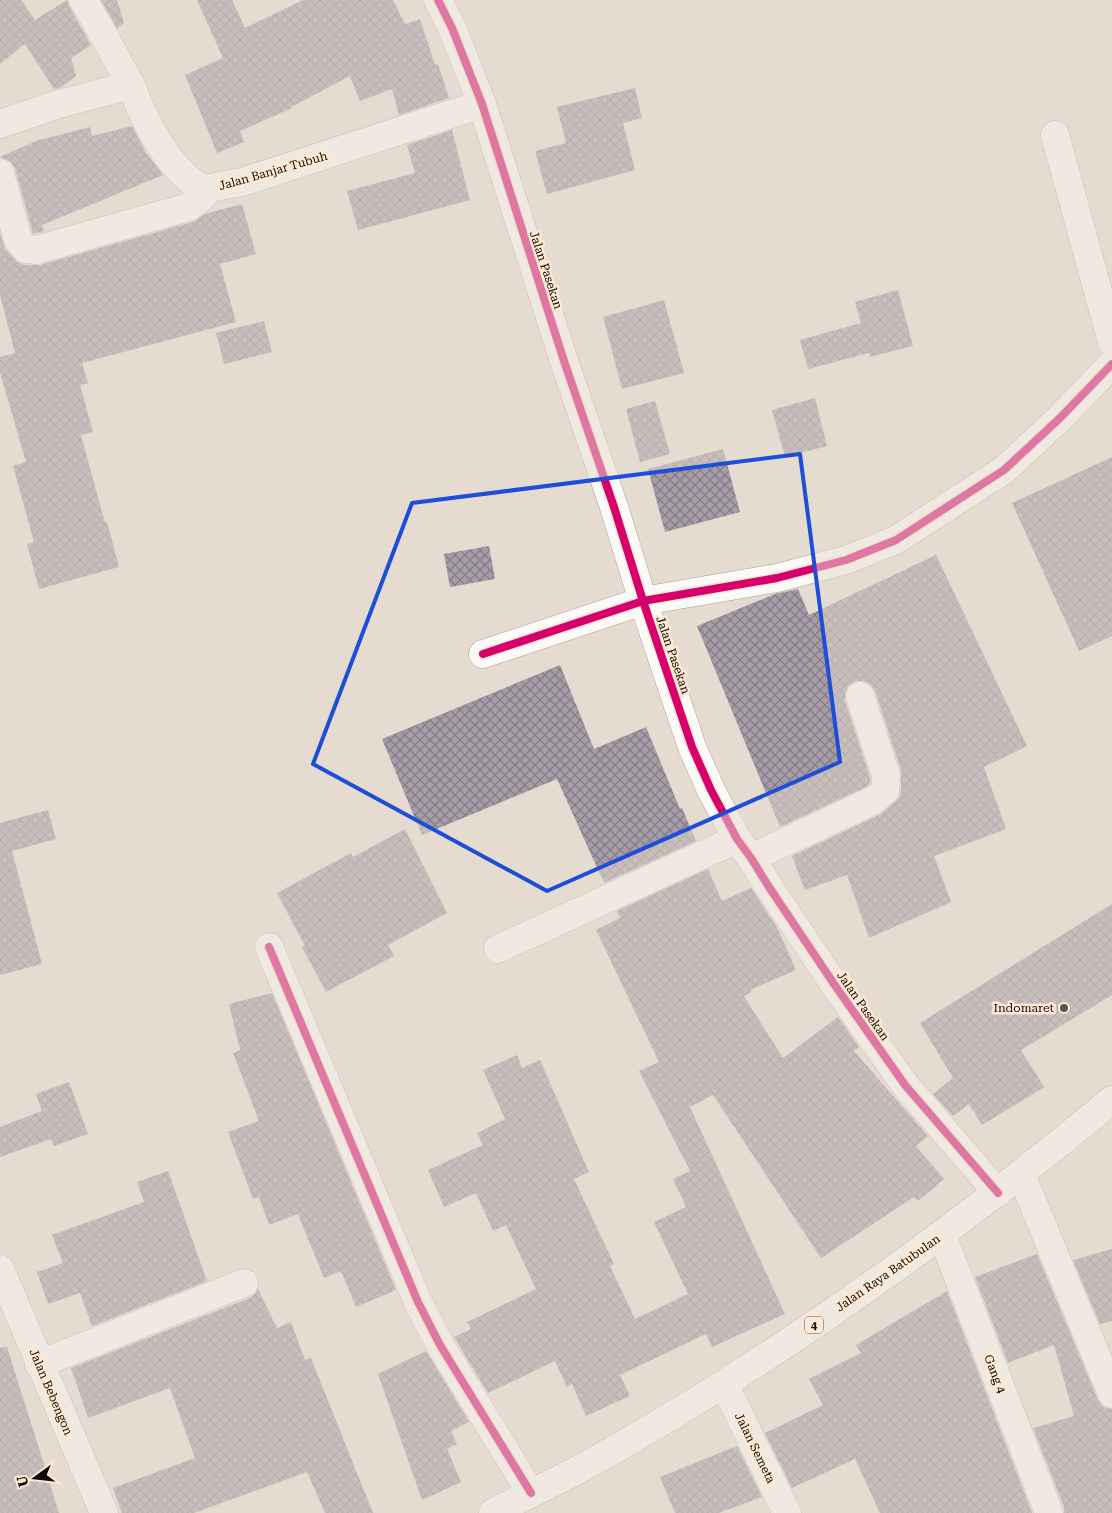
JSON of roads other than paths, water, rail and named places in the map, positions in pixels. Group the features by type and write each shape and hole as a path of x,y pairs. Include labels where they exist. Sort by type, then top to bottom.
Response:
{"main road":[{"name":"Jalan Banjar Tubuh","path":"83,0 101,28 131,85 148,123 164,150 186,177 204,189 220,188 242,182 482,104"},
{"name":"Jalan Pasekan","path":"438,0 452,28 482,104 647,613 692,747 711,790 768,888 905,1085 998,1193"},
{"path":"0,124 59,104 131,85"},
{"path":"1055,134 1112,342"},
{"path":"0,173 18,240 25,249 36,250 189,206 204,196 204,189"},
{"path":"483,654 846,560 896,540 1004,470 1060,418 1112,364"},
{"path":"498,950 744,848 874,800 886,791 886,776 860,696"},
{"path":"269,947 418,1302 440,1345 531,1493"},
{"name":"Jalan Raya Batubulan","path":"493,1513 586,1466 724,1384 822,1320 998,1193 1112,1100"},
{"path":"1020,1174 1112,1394"},
{"name":"Gang 4","path":"942,1235 1048,1513"},
{"name":"Jalan Bebengon","path":"2,1280 104,1513"},
{"path":"39,1364 244,1283"},
{"name":"Jalan Semeta","path":"724,1384 787,1513"}],"place":[{"name":"Indomaret","path":"1064,1008"}]}
